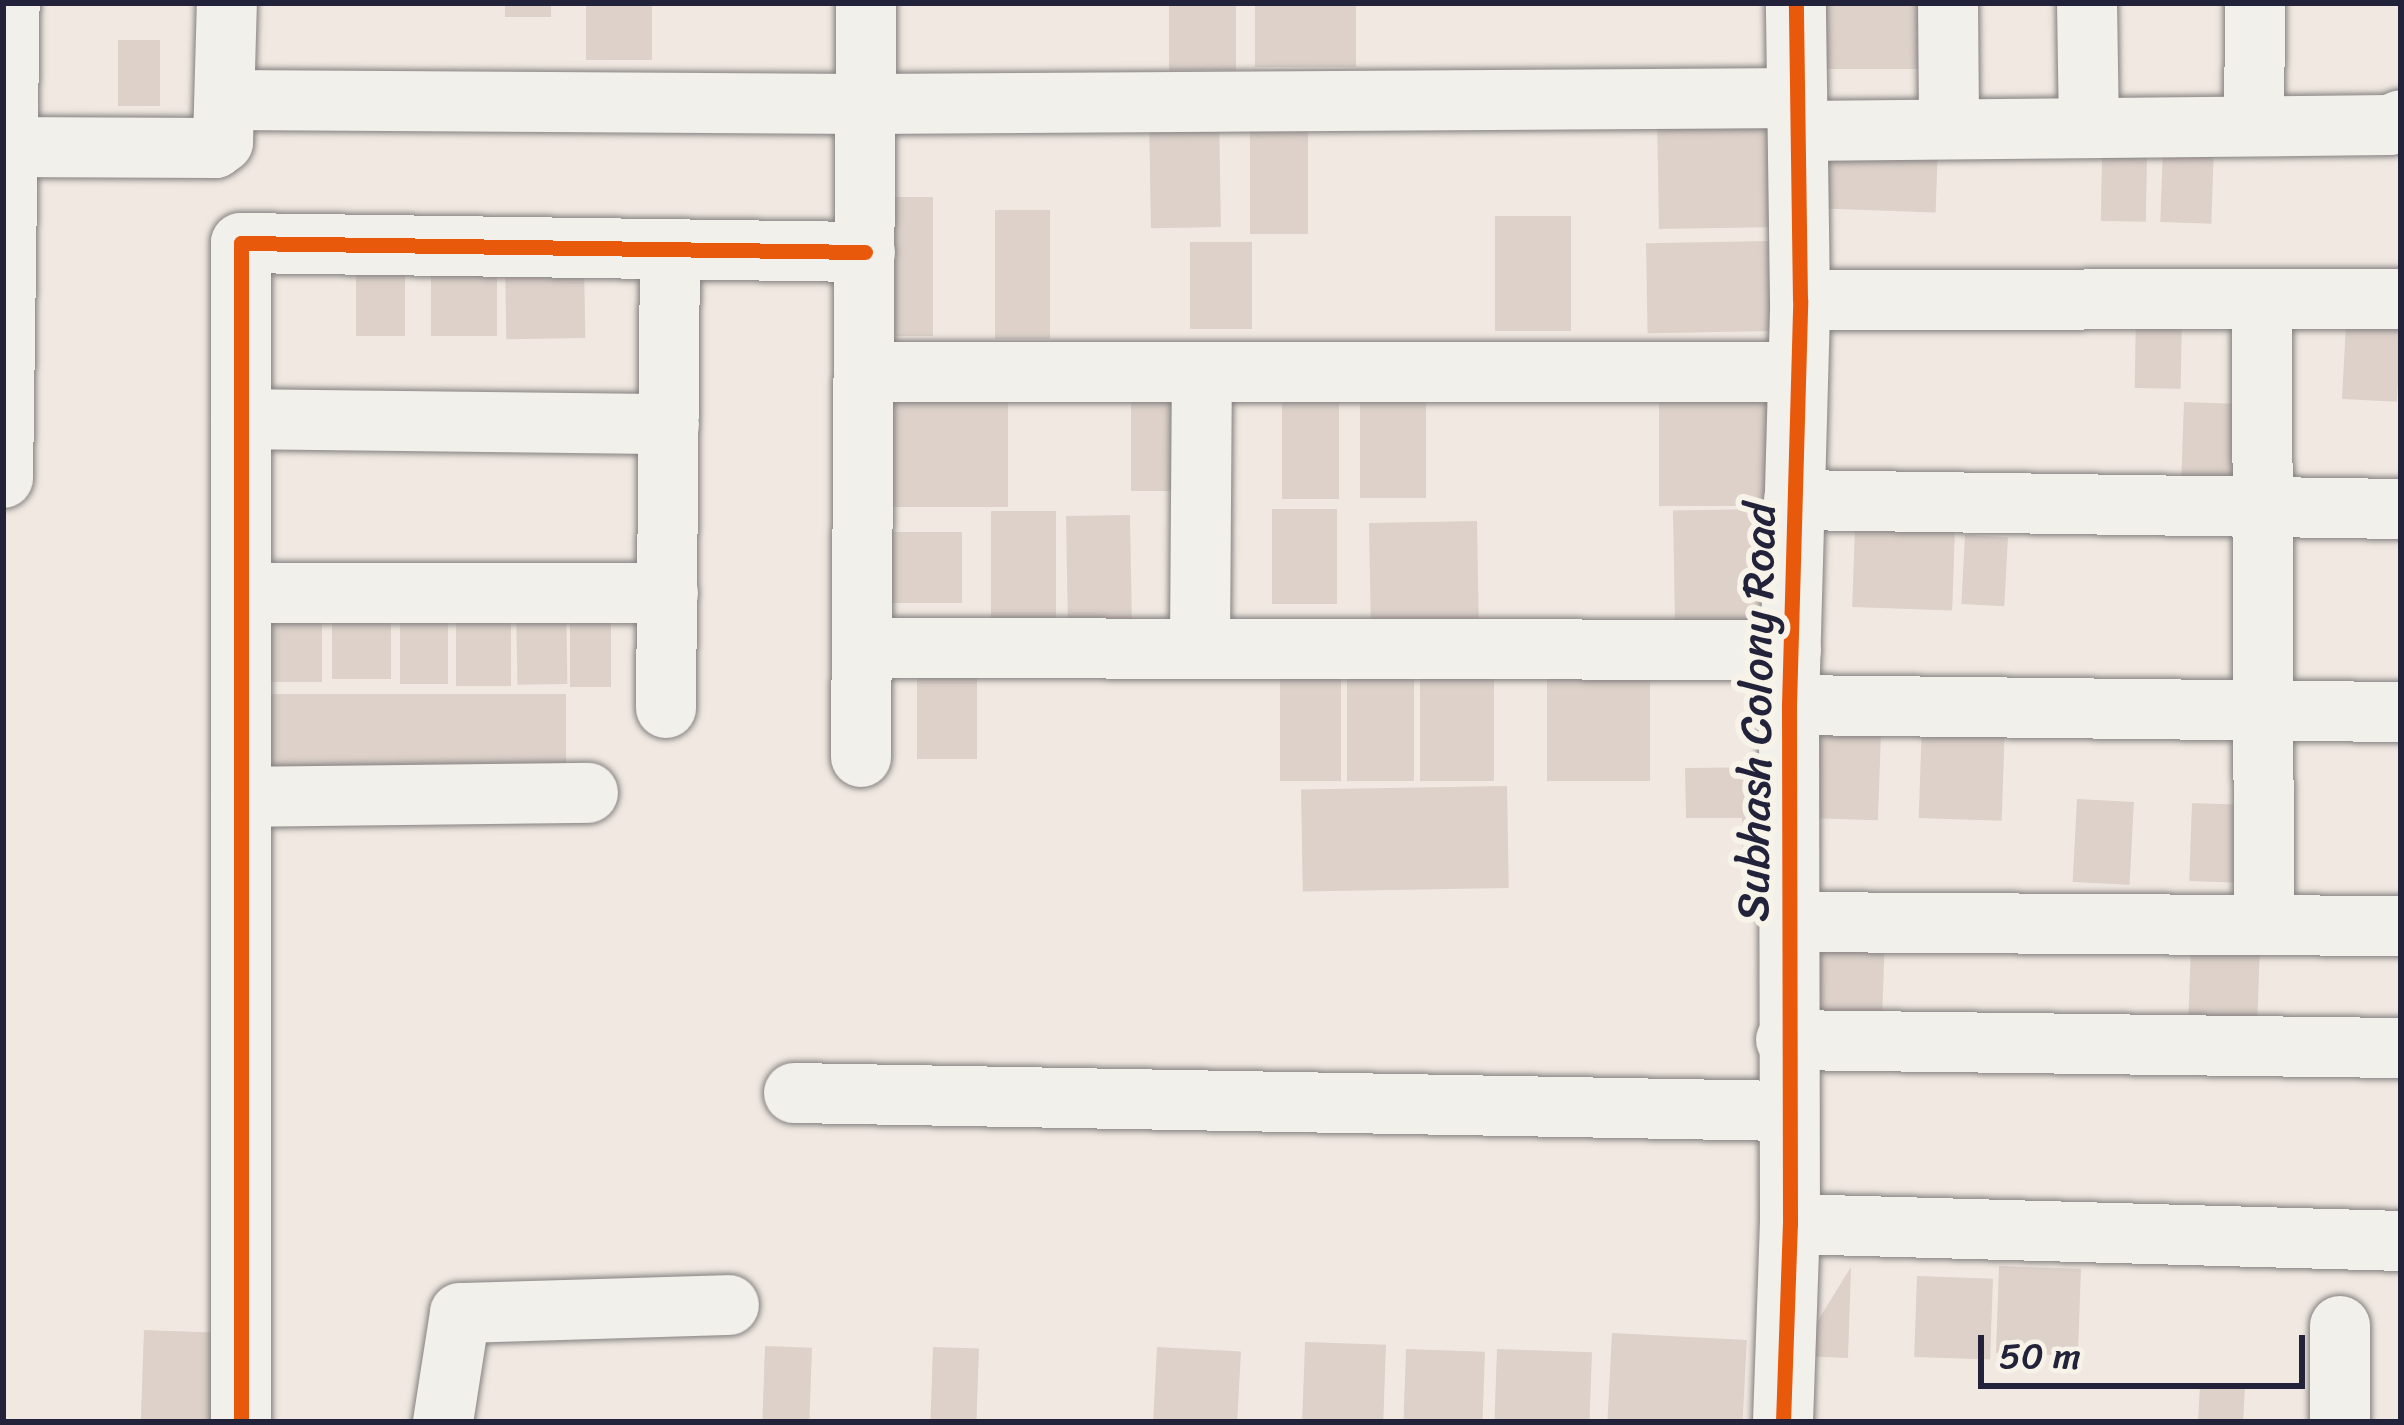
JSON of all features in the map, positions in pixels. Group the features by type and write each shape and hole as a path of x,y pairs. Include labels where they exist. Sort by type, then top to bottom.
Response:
{"street":[{"path":"3,478 10,3"},
{"path":"6,147 215,148 227,132 227,3"},
{"path":"861,757 866,3"},
{"name":"Subhash Colony Road","path":"1783,1422 1790,1224 1786,1040 1792,922 1790,678 1800,300 1796,3"},
{"path":"1948,3 1949,129"},
{"path":"2087,3 2089,128"},
{"path":"2254,126 2255,3"},
{"path":"227,100 1797,115 1949,129 2390,125 2401,120"},
{"path":"241,1422 241,243 865,252"},
{"path":"666,708 670,250"},
{"path":"1800,300 2401,298"},
{"path":"2263,299 2260,710 2264,925"},
{"path":"863,372 1798,372"},
{"path":"1200,646 1202,372"},
{"path":"241,419 669,424"},
{"path":"1795,500 2401,509"},
{"path":"241,592 668,593"},
{"path":"862,648 1200,646 1790,678 2260,710 2401,712"},
{"path":"241,796 588,793"},
{"path":"1792,922 2401,926"},
{"path":"1786,1040 2401,1048"},
{"path":"794,1093 1787,1111"},
{"path":"1790,1224 2401,1241"},
{"path":"442,1422 460,1313 729,1304"},
{"path":"2340,1325 2340,1422"}],"building":[{"path":"505,3 551,3 551,17 505,17"},
{"path":"586,3 652,3 652,60 586,60"},
{"path":"1169,3 1236,3 1236,70 1169,70"},
{"path":"1255,3 1356,3 1356,67 1255,67"},
{"path":"1823,3 1940,3 1940,69 1823,69"},
{"path":"118,40 160,40 160,106 118,106"},
{"path":"1219,115 1221,227 1151,228 1149,116"},
{"path":"1778,115 1780,227 1659,229 1657,117"},
{"path":"1250,121 1308,121 1308,234 1250,234"},
{"path":"1811,142 1938,146 1936,212 1809,208"},
{"path":"2163,145 2214,147 2211,224 2160,222"},
{"path":"2102,154 2147,155 2146,222 2101,221"},
{"path":"871,197 933,197 933,336 871,336"},
{"path":"995,210 1050,210 1050,339 995,339"},
{"path":"1495,216 1571,216 1571,331 1495,331"},
{"path":"1771,241 1773,331 1648,333 1646,243"},
{"path":"1190,242 1252,242 1252,329 1190,329"},
{"path":"584,261 585,338 506,339 505,262"},
{"path":"356,262 405,262 405,336 356,336"},
{"path":"431,263 497,263 497,336 431,336"},
{"path":"2136,312 2182,313 2181,389 2135,388"},
{"path":"2346,323 2401,326 2397,402 2342,399"},
{"path":"1131,379 1184,379 1184,491 1131,491"},
{"path":"1659,380 1770,380 1770,506 1659,506"},
{"path":"883,388 1008,388 1008,507 883,507"},
{"path":"1282,389 1339,389 1339,499 1282,499"},
{"path":"1360,391 1426,391 1426,498 1360,498"},
{"path":"2184,402 2249,404 2246,480 2181,478"},
{"path":"1272,509 1337,509 1337,604 1272,604"},
{"path":"1761,509 1763,623 1675,625 1673,511"},
{"path":"991,511 1056,511 1056,628 991,628"},
{"path":"1130,515 1132,629 1068,630 1066,516"},
{"path":"1477,521 1479,624 1371,626 1369,523"},
{"path":"1855,527 1955,530 1952,610 1852,607"},
{"path":"886,532 962,532 962,603 886,603"},
{"path":"1965,535 2008,537 2004,606 1961,604"},
{"path":"262,601 322,601 322,682 262,682"},
{"path":"332,601 391,601 391,679 332,679"},
{"path":"400,601 448,601 448,684 400,684"},
{"path":"456,601 511,601 511,686 456,686"},
{"path":"566,601 567,684 517,685 516,602"},
{"path":"570,606 611,606 611,687 570,687"},
{"path":"1547,656 1650,656 1650,781 1547,781"},
{"path":"917,658 977,658 977,759 917,759"},
{"path":"1420,661 1494,661 1494,781 1420,781"},
{"path":"1347,663 1414,663 1414,781 1347,781"},
{"path":"1280,671 1341,671 1341,781 1280,781"},
{"path":"269,694 566,694 566,783 269,783"},
{"path":"1922,723 2005,726 2002,821 1919,818"},
{"path":"1812,731 1881,733 1878,820 1809,818"},
{"path":"1773,767 1775,916 1743,916 1742,818 1686,818 1685,768"},
{"path":"1507,786 1509,888 1303,892 1301,790"},
{"path":"2077,799 2134,802 2130,885 2073,882"},
{"path":"2192,803 2250,805 2247,883 2189,881"},
{"path":"1812,934 1885,937 1882,1026 1809,1024"},
{"path":"2191,943 2260,945 2257,1040 2188,1038"},
{"path":"1999,1266 2081,1269 2078,1356 1996,1353"},
{"path":"1851,1267 1848,1358 1796,1356"},
{"path":"1917,1276 1993,1279 1990,1360 1914,1357"},
{"path":"144,1330 234,1333 231,1422 141,1422"},
{"path":"1612,1333 1747,1340 1743,1422 1607,1422"},
{"path":"1305,1342 1386,1345 1383,1422 1302,1422"},
{"path":"765,1346 812,1348 809,1422 762,1422"},
{"path":"933,1347 979,1349 976,1422 930,1422"},
{"path":"1157,1347 1241,1351 1237,1422 1153,1422"},
{"path":"1406,1349 1485,1352 1482,1422 1403,1422"},
{"path":"1497,1349 1592,1352 1590,1422 1494,1422"},
{"path":"2200,1385 2245,1387 2243,1422 2198,1422"}],"cycle path":[{"path":"1783,1422 1790,1224 1789,705 1800,300 1796,3"},
{"path":"241,1422 241,243 865,252"}]}
